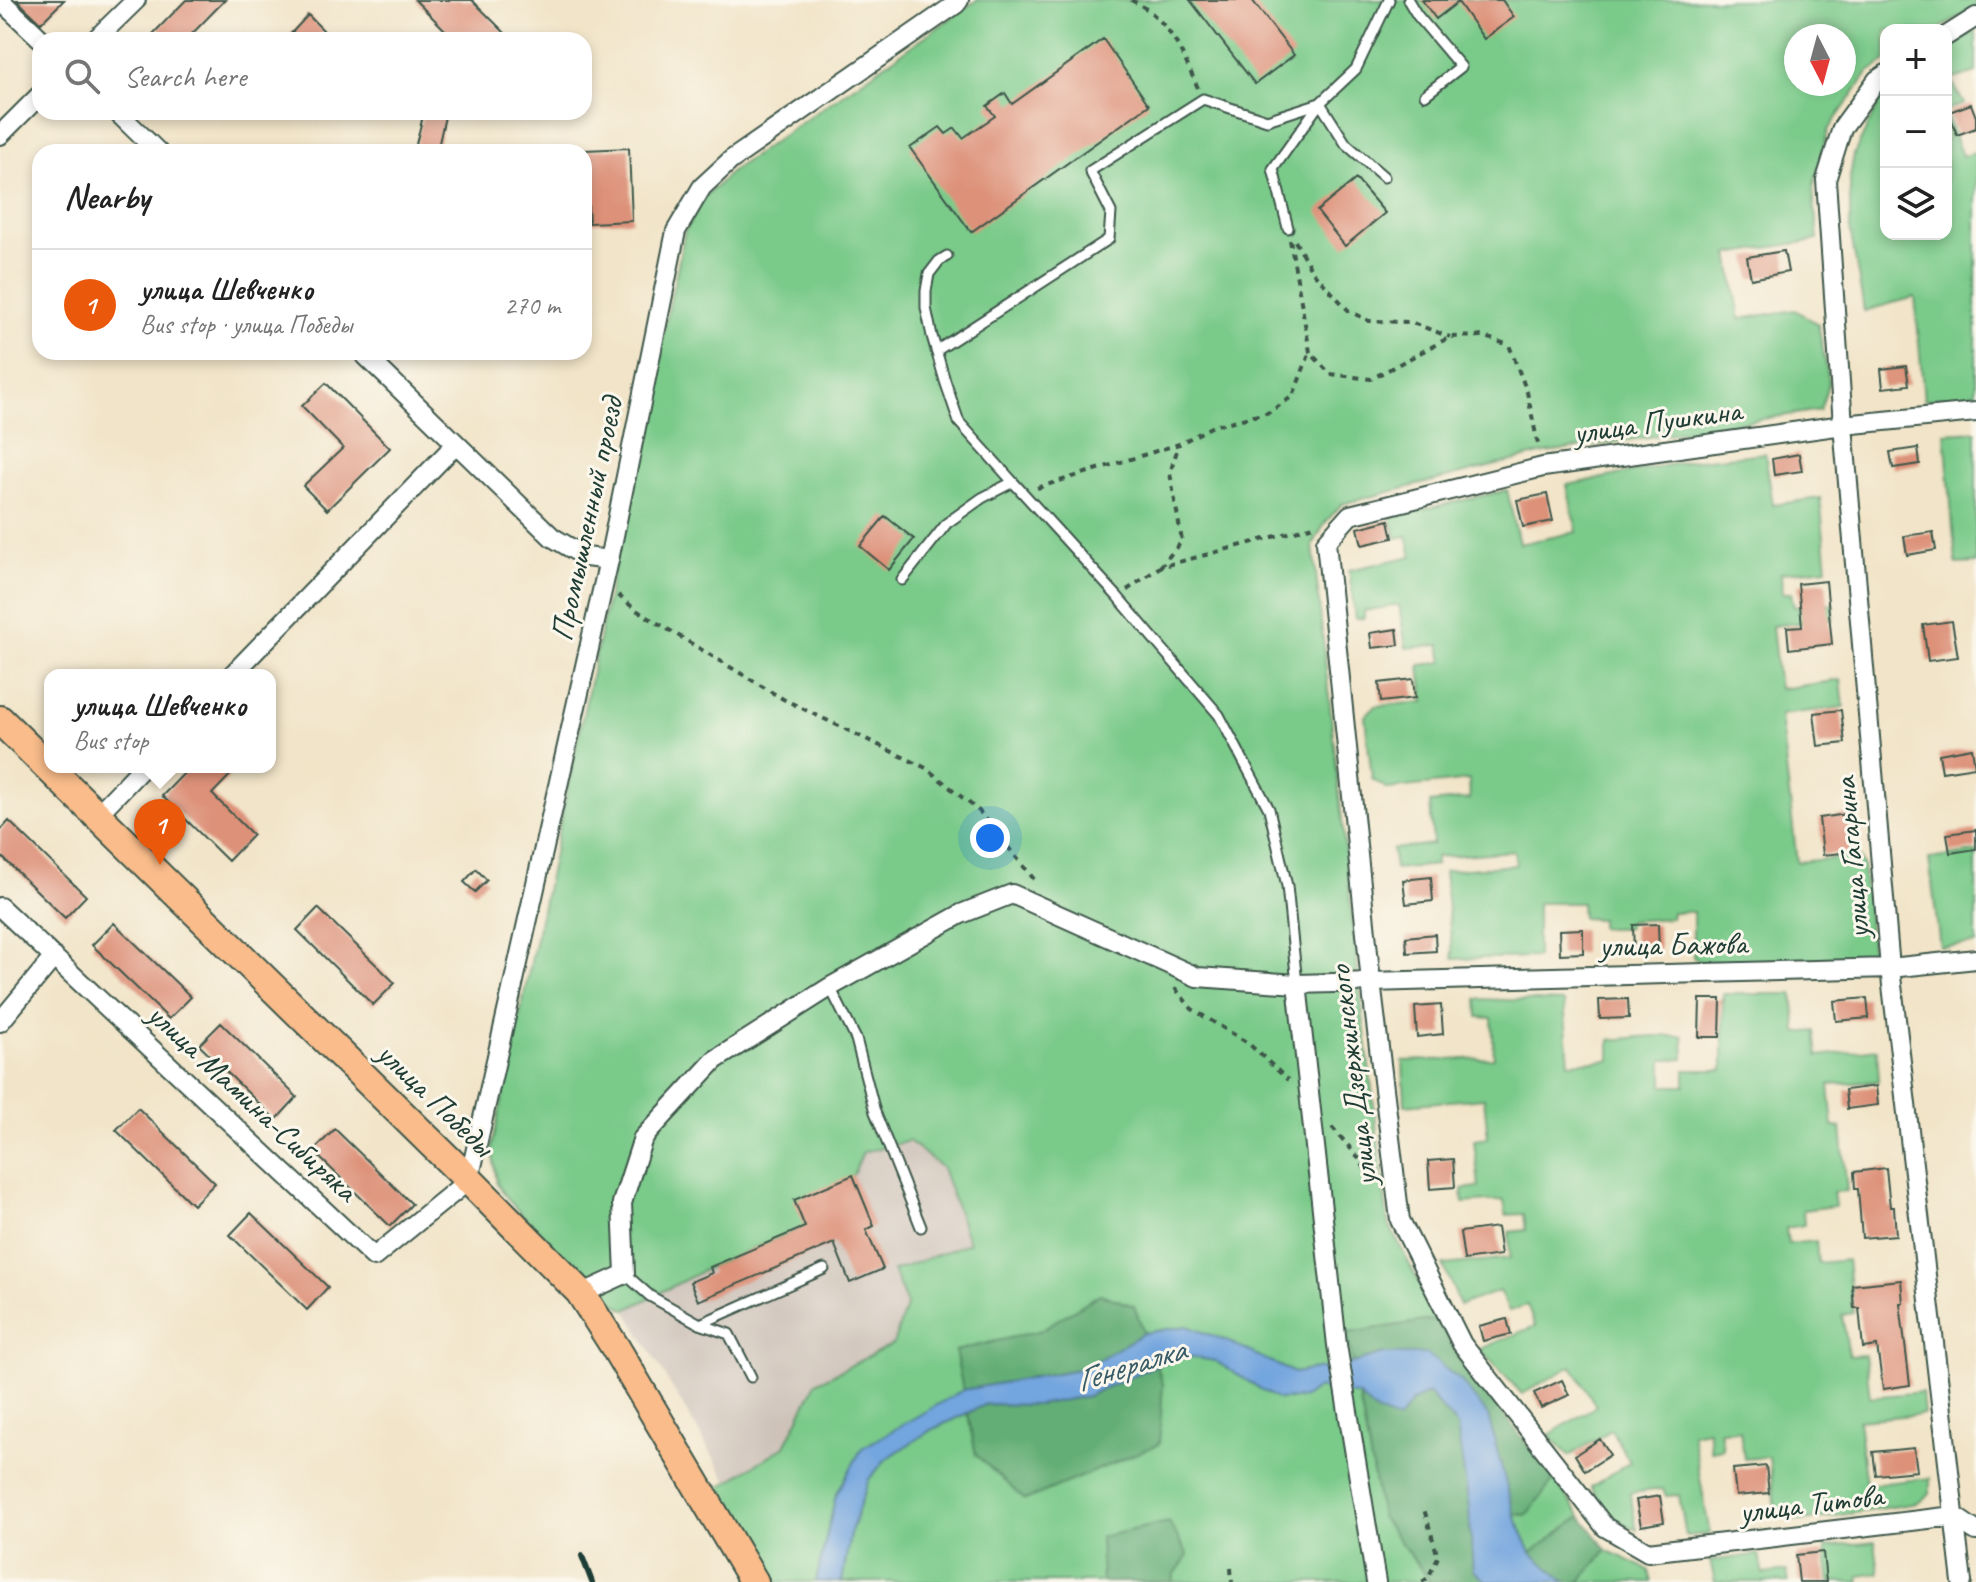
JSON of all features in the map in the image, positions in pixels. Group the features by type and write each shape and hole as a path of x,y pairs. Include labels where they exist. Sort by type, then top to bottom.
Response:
{"main road":[{"name":"улица Победы","path":"0,720 44,763"},
{"name":"улица Победы","path":"54,773 580,1292 754,1582"}],"street":[{"path":"103,32 136,0"},
{"name":"Промышленный проезд","path":"469,1180 609,560 676,231 702,187 731,160 892,50 959,0"},
{"path":"1,1 34,32"},
{"path":"1952,32 1976,17"},
{"name":"улица Гагарина","path":"1880,78 1842,128 1826,180 1843,425 1890,968 1962,1582"},
{"path":"0,135 32,103"},
{"path":"125,120 150,144"},
{"path":"370,360 552,537 586,557 609,560"},
{"name":"улица Пушкина","path":"1350,515 1543,467 1843,425 1976,412"},
{"path":"238,669 456,444"},
{"name":"улица Дзержинского","path":"1350,515 1326,542 1371,982 1400,1220 1462,1344 1605,1527 1648,1552"},
{"path":"97,815 137,773"},
{"name":"улица Бажова","path":"830,987 961,914 1012,894 1197,977 1297,984 1890,968 1976,959"},
{"name":"улица Мамина-Сибиряка","path":"0,907 374,1257 469,1180"},
{"path":"0,1022 54,957"},
{"path":"1297,984 1337,1345 1376,1582"},
{"path":"580,1292 625,1274 622,1203 643,1138 715,1060 830,987"},
{"path":"1954,1516 1976,1531"},
{"name":"улица Титова","path":"1648,1552 1954,1516"}],"lane":[{"path":"1288,228 1273,169 1320,103 1356,69 1389,0"},
{"path":"1408,0 1461,67 1425,95"},
{"path":"936,351 1109,239 1111,212 1090,171 1203,99 1267,120 1320,103"},
{"path":"1320,103 1346,144 1384,177"},
{"path":"947,256 929,274 926,308 959,422 1117,596 1219,715 1269,809 1287,886 1297,984"},
{"path":"902,580 947,523 982,498 1013,482"},
{"path":"830,987 856,1039 875,1112 921,1227"},
{"path":"700,1324 824,1269"},
{"path":"625,1274 650,1296 700,1324 729,1334 751,1377"}],"path":[{"path":"1131,0 1145,7 1167,26 1203,99"},
{"path":"1288,228 1312,271 1349,311 1369,321 1410,322 1450,337 1482,336 1509,345 1527,392 1543,467"},
{"path":"1022,492 1179,444 1213,426 1270,412 1293,396 1310,352 1288,228"},
{"path":"1310,352 1330,374 1371,379 1450,337"},
{"path":"1117,596 1160,567 1182,541 1170,473 1179,444"},
{"path":"1160,567 1350,515"},
{"path":"1422,1582 1428,1578 1438,1557 1424,1509"},
{"path":"1231,1568 1232,1582"}],"shaded area":[{"path":"909,1141 942,1168 969,1243 894,1271 907,1304 893,1344 816,1383 785,1446 728,1482 626,1310 710,1267 805,1227 794,1200 863,1152"}],"green space":[{"path":"977,0 1976,0 1976,6 1947,24 1880,24 1880,65 1869,72 1856,90 1856,24 1784,24 1784,96 1852,96 1828,130 1813,189 1818,240 1729,254 1740,319 1795,310 1818,324 1829,381 1820,410 1540,454 1342,504 1325,523 1313,545 1388,1223 1438,1319 1348,1333 1353,1363 1294,1373 1227,1341 1186,1326 1144,1333 1134,1306 1100,1294 1039,1331 956,1351 963,1390 862,1449 836,1495 816,1582 772,1582 718,1488 785,1446 816,1383 893,1344 907,1304 893,1271 969,1243 942,1168 909,1141 863,1152 853,1175 805,1227 710,1267 626,1310 592,1289 511,1203 497,1184 492,1147 685,231 704,198 732,171"},
{"path":"1976,31 1976,72 1952,80 1952,46"},
{"path":"1952,82 1964,104 1952,108"},
{"path":"1880,100 1880,240 1952,240 1952,130 1962,156 1976,153 1976,393 1924,400 1915,297 1864,311 1850,228 1850,177 1854,154"},
{"path":"1976,431 1976,563 1956,564 1945,433"},
{"path":"1765,453 1773,505 1820,498 1827,568 1781,573 1782,593 1791,593 1794,607 1833,604 1833,619 1772,626 1779,689 1841,680 1844,707 1780,715 1797,862 1858,856 1863,865 1872,957 1701,963 1693,957 1693,912 1672,912 1671,918 1628,921 1628,928 1600,928 1600,919 1582,918 1581,903 1537,903 1537,957 1453,959 1444,871 1516,865 1514,851 1436,857 1436,865 1395,869 1392,849 1433,844 1430,803 1470,799 1469,780 1388,789 1372,779 1365,716 1375,706 1424,702 1420,665 1443,662 1440,645 1406,648 1399,605 1364,611 1364,618 1355,619 1349,570 1412,556 1407,536 1396,538 1391,517 1507,490 1519,544 1577,532 1567,485 1689,461"},
{"path":"1976,852 1976,944 1940,947 1929,859"},
{"path":"1723,994 1793,994 1797,1033 1815,1031 1818,1056 1877,1049 1879,1081 1829,1085 1833,1127 1841,1127 1847,1191 1833,1192 1835,1206 1803,1210 1804,1225 1786,1228 1788,1244 1816,1241 1818,1263 1847,1260 1853,1313 1842,1315 1849,1356 1865,1355 1870,1397 1922,1392 1924,1414 1858,1420 1866,1485 1930,1478 1930,1493 1918,1503 1803,1521 1776,1515 1769,1457 1744,1459 1740,1430 1720,1431 1723,1449 1711,1451 1708,1430 1692,1433 1710,1534 1686,1536 1679,1495 1666,1496 1663,1489 1630,1493 1637,1530 1613,1519 1591,1487 1630,1462 1611,1430 1569,1456 1549,1435 1596,1406 1572,1366 1522,1394 1480,1349 1535,1326 1527,1305 1509,1311 1499,1291 1460,1305 1443,1265 1510,1258 1509,1232 1526,1230 1524,1214 1506,1215 1504,1200 1463,1203 1462,1189 1479,1187 1474,1140 1488,1138 1484,1098 1405,1105 1403,1061 1494,1058 1492,1018 1478,1017 1477,999 1564,1002 1569,1063 1610,1060 1610,1040 1683,1036 1684,1059 1663,1060 1663,1086 1685,1086 1685,1070 1723,1070"},
{"path":"1100,1294 1134,1306 1144,1333 1084,1368 963,1390 955,1351 1039,1331"},
{"path":"1438,1319 1454,1349 1554,1480 1526,1515 1514,1514 1488,1416 1384,1354 1353,1363 1347,1333"},
{"path":"1187,1356 1215,1361 1277,1399 1304,1398 1318,1388 1359,1396 1381,1517 1429,1582 842,1582 850,1534 869,1479 886,1459 931,1430 968,1413 976,1455 1163,1384 1156,1365"},
{"path":"1156,1365 1163,1384 1159,1444 1025,1500 976,1455 968,1413 986,1404 1037,1405 1087,1396"},
{"path":"1428,1392 1457,1426 1469,1507 1473,1570 1488,1582 1429,1582 1381,1517 1359,1396 1376,1412 1411,1402"},
{"path":"1554,1480 1581,1516 1531,1553 1514,1514 1526,1515"},
{"path":"1581,1516 1607,1550 1579,1582 1566,1582 1531,1553"},
{"path":"1169,1522 1188,1556 1174,1575 1173,1582 1102,1582 1100,1537"},
{"path":"1875,1542 1879,1573 1859,1576 1860,1582 1830,1582 1825,1547"},
{"path":"1607,1550 1649,1570 1652,1582 1579,1582"},
{"path":"1759,1554 1763,1574 1787,1571 1789,1582 1715,1582 1710,1561"}],"water":[{"name":"Генералка","path":"1186,1326 1227,1341 1294,1373 1353,1363 1384,1354 1427,1354 1461,1381 1488,1416 1514,1514 1531,1553 1566,1582 1488,1582 1473,1570 1469,1507 1457,1426 1428,1393 1411,1402 1398,1420 1376,1412 1359,1396 1318,1388 1304,1398 1277,1399 1215,1361 1187,1356 1156,1365 1087,1396 1037,1405 986,1404 931,1430 886,1459 869,1479 850,1534 842,1582 816,1582 836,1495 862,1448 963,1390 1084,1368 1144,1333"}],"building":[{"path":"17,0 64,0 41,23"},
{"path":"186,0 225,0 194,32 155,32"},
{"path":"415,0 472,0 504,32 447,32"},
{"path":"1190,0 1252,0 1294,55 1255,84"},
{"path":"1422,0 1502,0 1514,17 1484,39 1458,2 1436,19"},
{"path":"308,15 324,31 323,32 292,32"},
{"path":"1103,39 1149,105 971,232 910,148 940,127 946,134 955,128 963,138 995,116 987,106 1005,93 1012,104"},
{"path":"1971,104 1976,128 1957,135 1952,111"},
{"path":"422,120 444,120 439,144 416,144"},
{"path":"629,148 632,221 592,223 592,150"},
{"path":"1356,179 1385,213 1345,246 1317,211"},
{"path":"1784,251 1788,272 1751,279 1747,257"},
{"path":"1906,366 1909,385 1883,388 1881,369"},
{"path":"326,383 390,448 327,510 303,486 343,448 302,406"},
{"path":"1918,448 1920,464 1893,468 1890,452"},
{"path":"1799,454 1802,471 1774,475 1772,459"},
{"path":"1547,494 1553,521 1523,527 1517,500"},
{"path":"885,516 914,539 889,570 860,546"},
{"path":"1389,520 1393,538 1362,545 1358,528"},
{"path":"1933,532 1936,550 1907,555 1904,536"},
{"path":"1826,581 1832,644 1789,649 1787,627 1802,626 1798,584"},
{"path":"1952,621 1958,657 1928,661 1923,625"},
{"path":"1397,629 1399,645 1372,648 1370,633"},
{"path":"1413,679 1415,698 1381,702 1379,683"},
{"path":"1841,710 1845,743 1818,746 1814,713"},
{"path":"1972,748 1975,767 1942,772 1939,754"},
{"path":"184,773 232,773 212,794 253,835 228,861 162,796"},
{"path":"1847,814 1852,852 1823,855 1819,818"},
{"path":"9,821 86,896 65,918 0,855 0,831"},
{"path":"1976,830 1976,849 1950,853 1947,834"},
{"path":"476,869 487,880 475,892 464,882"},
{"path":"1431,877 1433,901 1406,904 1403,880"},
{"path":"318,908 395,983 373,1005 297,930"},
{"path":"114,923 191,997 169,1019 92,945"},
{"path":"1658,924 1659,951 1634,952 1633,925"},
{"path":"1583,929 1583,953 1560,954 1559,930"},
{"path":"1435,934 1436,951 1407,953 1406,937"},
{"path":"1867,998 1869,1018 1836,1021 1834,1001"},
{"path":"1628,999 1629,1018 1600,1019 1599,1000"},
{"path":"1700,999 1721,999 1720,1037 1699,1037"},
{"path":"1441,1005 1443,1034 1417,1037 1415,1007"},
{"path":"221,1023 297,1097 276,1120 199,1045"},
{"path":"1876,1086 1878,1105 1847,1109 1845,1090"},
{"path":"138,1108 215,1183 193,1205 116,1130"},
{"path":"335,1129 412,1204 390,1226 313,1151"},
{"path":"1453,1159 1455,1187 1430,1189 1428,1161"},
{"path":"1886,1168 1896,1235 1862,1238 1854,1172"},
{"path":"853,1175 874,1226 866,1230 883,1269 850,1283 834,1243 698,1301 690,1282 712,1273 710,1267 805,1227 794,1200"},
{"path":"251,1213 328,1287 307,1310 230,1235"},
{"path":"1497,1227 1501,1255 1464,1260 1460,1232"},
{"path":"1901,1280 1903,1303 1900,1303 1910,1385 1883,1389 1877,1346 1863,1348 1859,1308 1854,1308 1852,1285"},
{"path":"1507,1319 1511,1334 1483,1341 1479,1326"},
{"path":"1562,1380 1569,1395 1541,1408 1534,1393"},
{"path":"1600,1439 1610,1455 1585,1471 1575,1455"},
{"path":"1914,1448 1917,1471 1876,1475 1873,1452"},
{"path":"1766,1466 1769,1493 1736,1496 1733,1469"},
{"path":"1660,1496 1664,1522 1641,1526 1636,1500"},
{"path":"1823,1552 1826,1582 1799,1582 1796,1555"}],"railway":[{"path":"582,1556 592,1582"}],"place":[{"name":"улица Шевченко","path":"160,865"}]}
